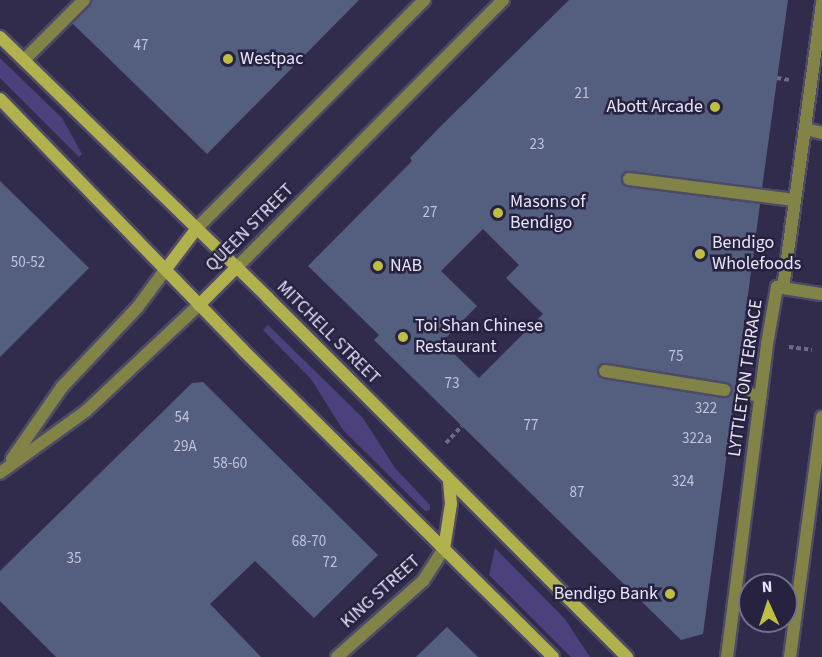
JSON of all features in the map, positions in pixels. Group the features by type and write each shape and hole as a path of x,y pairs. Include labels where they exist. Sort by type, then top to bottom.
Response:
{"street":[{"path":"24,60 84,0"},
{"name":"QUEEN STREET","path":"4,469 63,387 137,308 197,228 424,0"},
{"name":"QUEEN STREET","path":"4,469 86,411 199,305 504,0"},
{"name":"LYTTLETON TERRACE","path":"727,657 761,396 777,288 783,288 819,41 822,3"},
{"name":"MITCHELL STREET","path":"0,37 237,267 627,657"},
{"path":"0,99 199,305 553,657"},
{"path":"806,129 822,132"},
{"path":"629,179 795,200"},
{"path":"783,288 822,294"},
{"path":"605,371 724,390"},
{"path":"745,393 761,396"},
{"path":"790,657 822,417"},
{"path":"444,549 451,504 449,481"},
{"name":"KING STREET","path":"337,657 430,575 444,549"}],"path":[{"path":"777,78 793,80"},
{"path":"785,347 812,350"}],"shaded area":[{"path":"0,58 62,118 82,154 79,157 0,78"},
{"path":"268,325 363,418 395,468 430,505 430,510 425,511 343,430 311,379 263,330"},
{"path":"495,548 565,619 590,657 571,657 489,575"}],"building":[{"name":"Westpac","path":"92,0 359,0 207,154 72,23"},
{"path":"569,0 788,0 762,188 630,171 621,177 628,187 760,204 703,634 681,640 374,340 379,335 308,266 412,161 410,158","holes":["483,229 519,265 506,278 543,314 479,378 442,342 477,306 441,271","606,363 725,382 732,392 723,398 604,379 597,370"]},
{"path":"0,181 89,268 0,357"},
{"path":"203,382 378,555 314,618 255,561 210,604 261,657 56,657 0,601 0,571 192,383"},
{"path":"447,627 478,657 416,657"}],"place":[{"name":"Westpac","path":"228,59"},
{"name":"Abott Arcade","path":"715,107"},
{"name":"Masons of Bendigo","path":"498,213"},
{"name":"Bendigo Wholefoods","path":"700,254"},
{"name":"NAB","path":"378,266"},
{"name":"Toi Shan Chinese Restaurant","path":"403,337"},
{"name":"Bendigo Bank","path":"670,594"}]}
